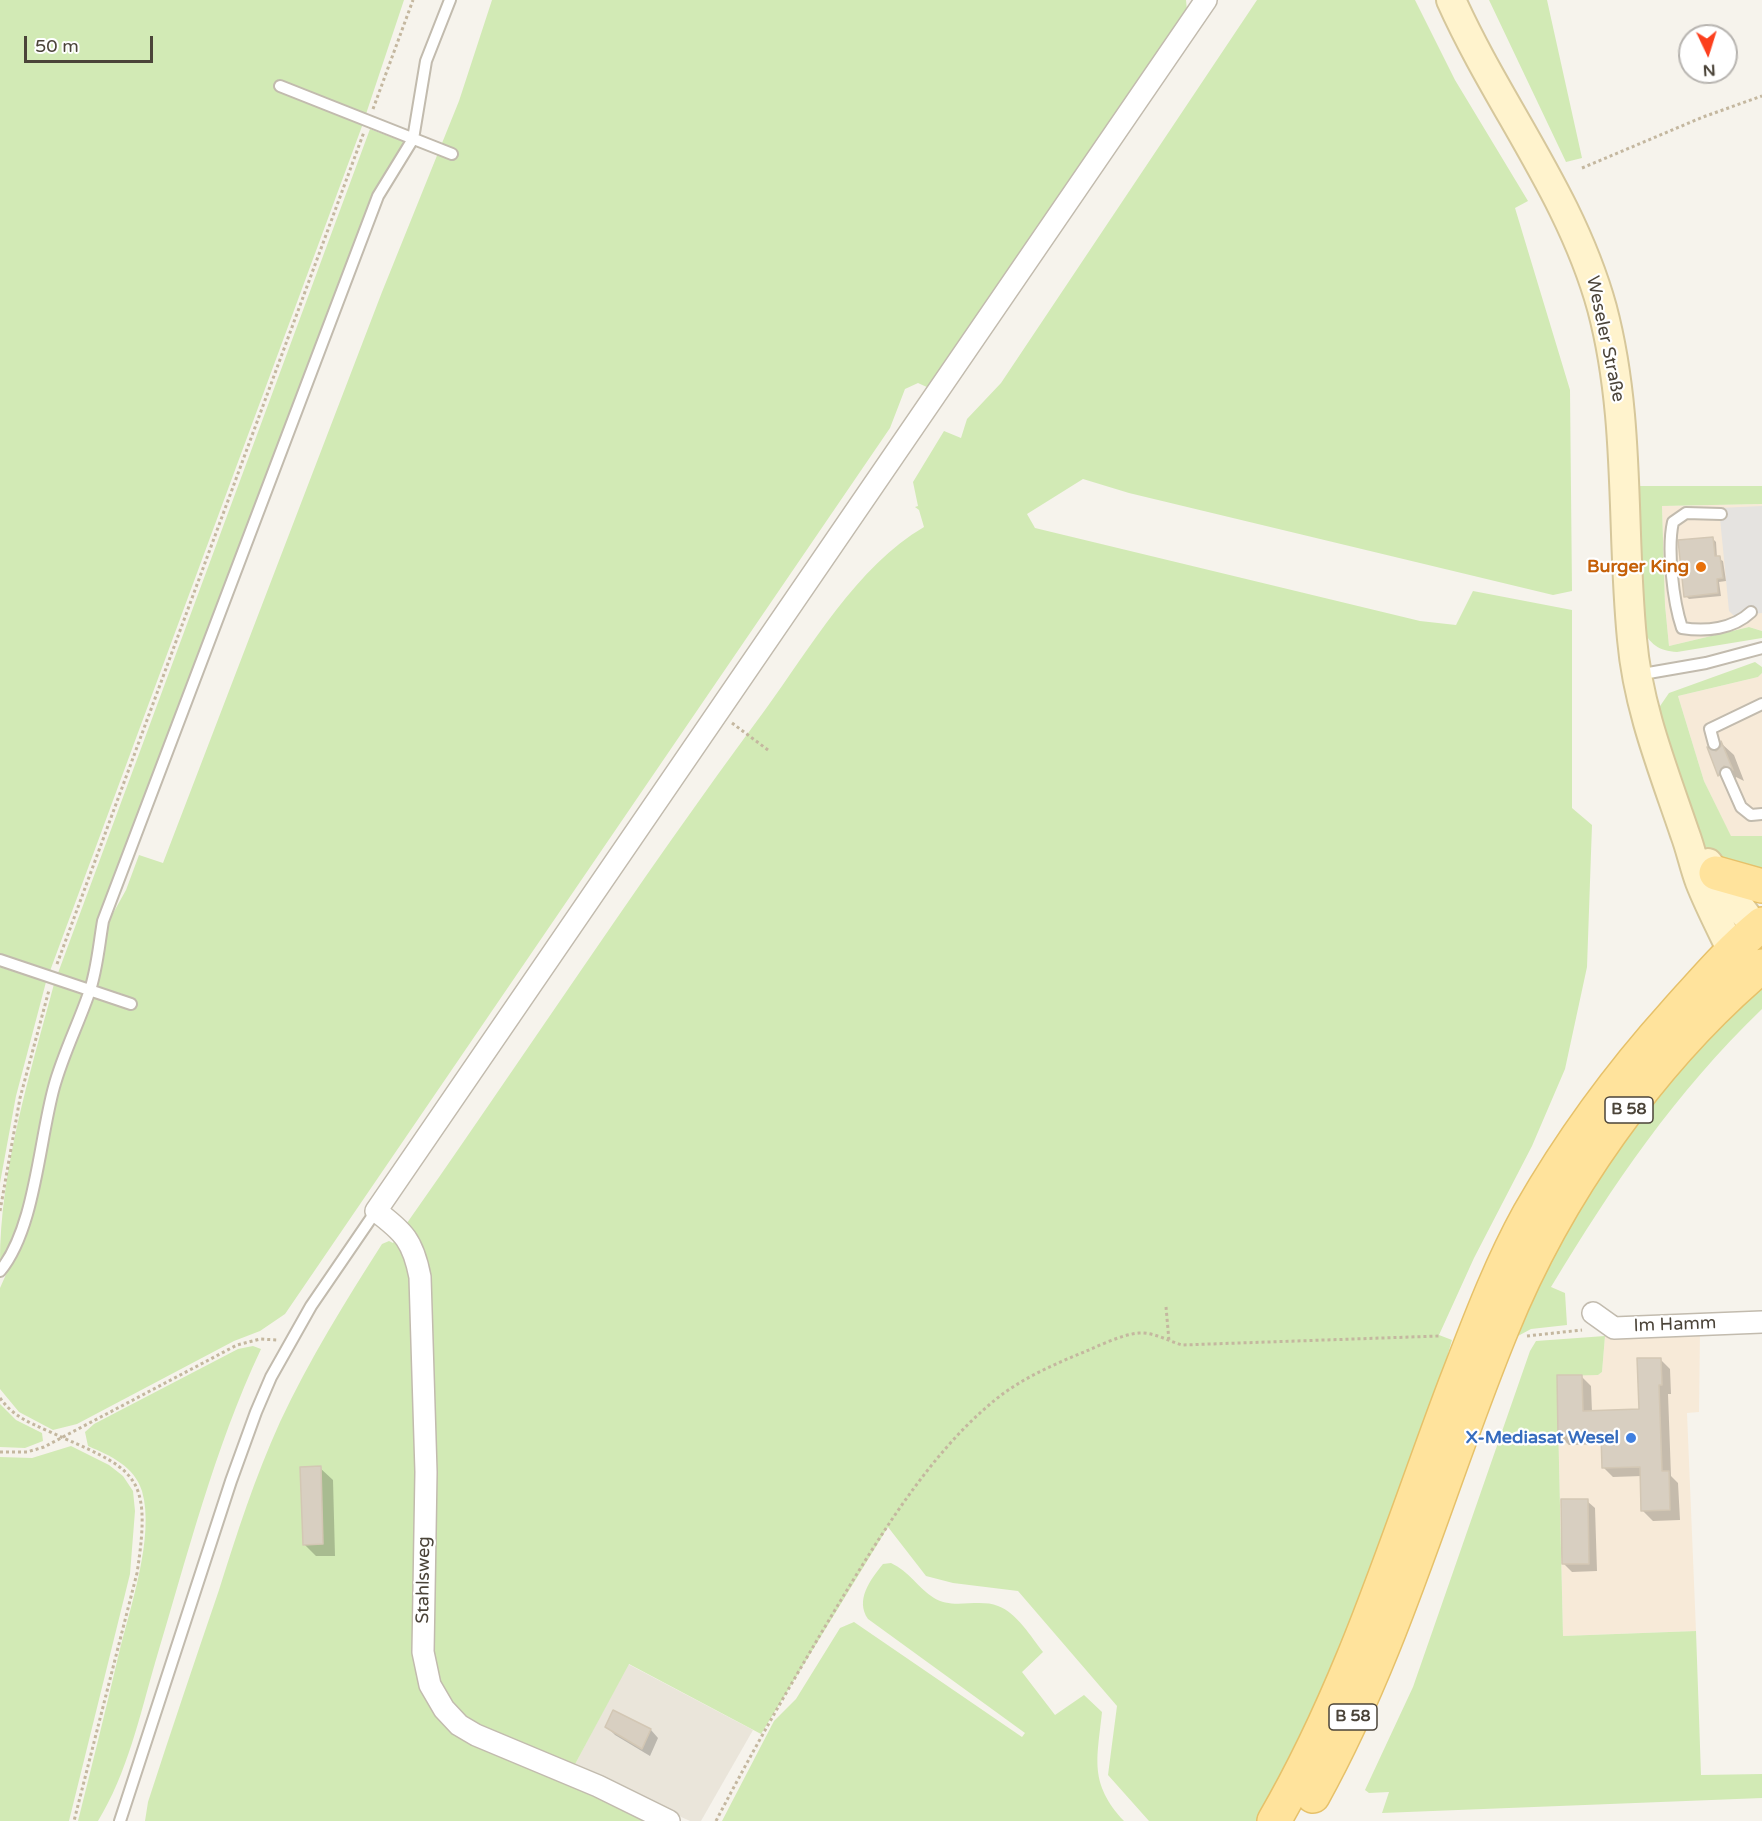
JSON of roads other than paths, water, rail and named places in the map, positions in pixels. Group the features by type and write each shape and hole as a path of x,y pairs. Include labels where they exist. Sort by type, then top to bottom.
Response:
{"main road":[{"path":"1716,873 1762,886"},
{"name":"B 58","path":"1299,1821 1341,1746 1400,1610 1502,1329 1540,1246 1602,1147 1639,1097 1685,1040 1735,989 1755,945"},
{"name":"B 58","path":"1274,1821 1298,1778 1350,1670 1484,1309 1528,1215 1587,1122 1624,1073 1755,945"}],"street":[{"path":"376,1211 716,711 1206,0"},
{"name":"Weseler Straße","path":"1451,0 1466,32 1545,171 1574,228 1602,309 1612,354 1624,444 1628,592 1637,675 1650,734 1686,834 1699,880 1755,945"},
{"name":"Weseler Straße","path":"1686,834 1716,873 1755,945"},
{"name":"Stahlsweg","path":"376,1211 406,1235 416,1257 420,1277 426,1472 423,1652 430,1685 444,1709 459,1725 476,1735 598,1786 669,1821"},
{"name":"Im Hamm","path":"1593,1313 1614,1328 1762,1322"}],"lane":[{"path":"0,1271 8,1262 24,1220 64,1050 90,991 104,921 205,647 378,196 413,139 426,61 450,0"},
{"path":"280,86 452,154"},
{"path":"1721,514 1686,513 1673,522 1670,536 1678,614 1682,628 1695,630 1739,624 1751,612"},
{"path":"1637,675 1706,663 1762,648"},
{"path":"1714,744 1710,729 1762,704"},
{"path":"1726,773 1742,807 1751,815 1762,814"},
{"path":"0,960 131,1004"},
{"path":"120,1821 256,1412 271,1377 311,1306 376,1211"}],"place":[{"name":"Burger King","path":"1701,567"},
{"name":"X-Mediasat Wesel","path":"1631,1438"}]}
